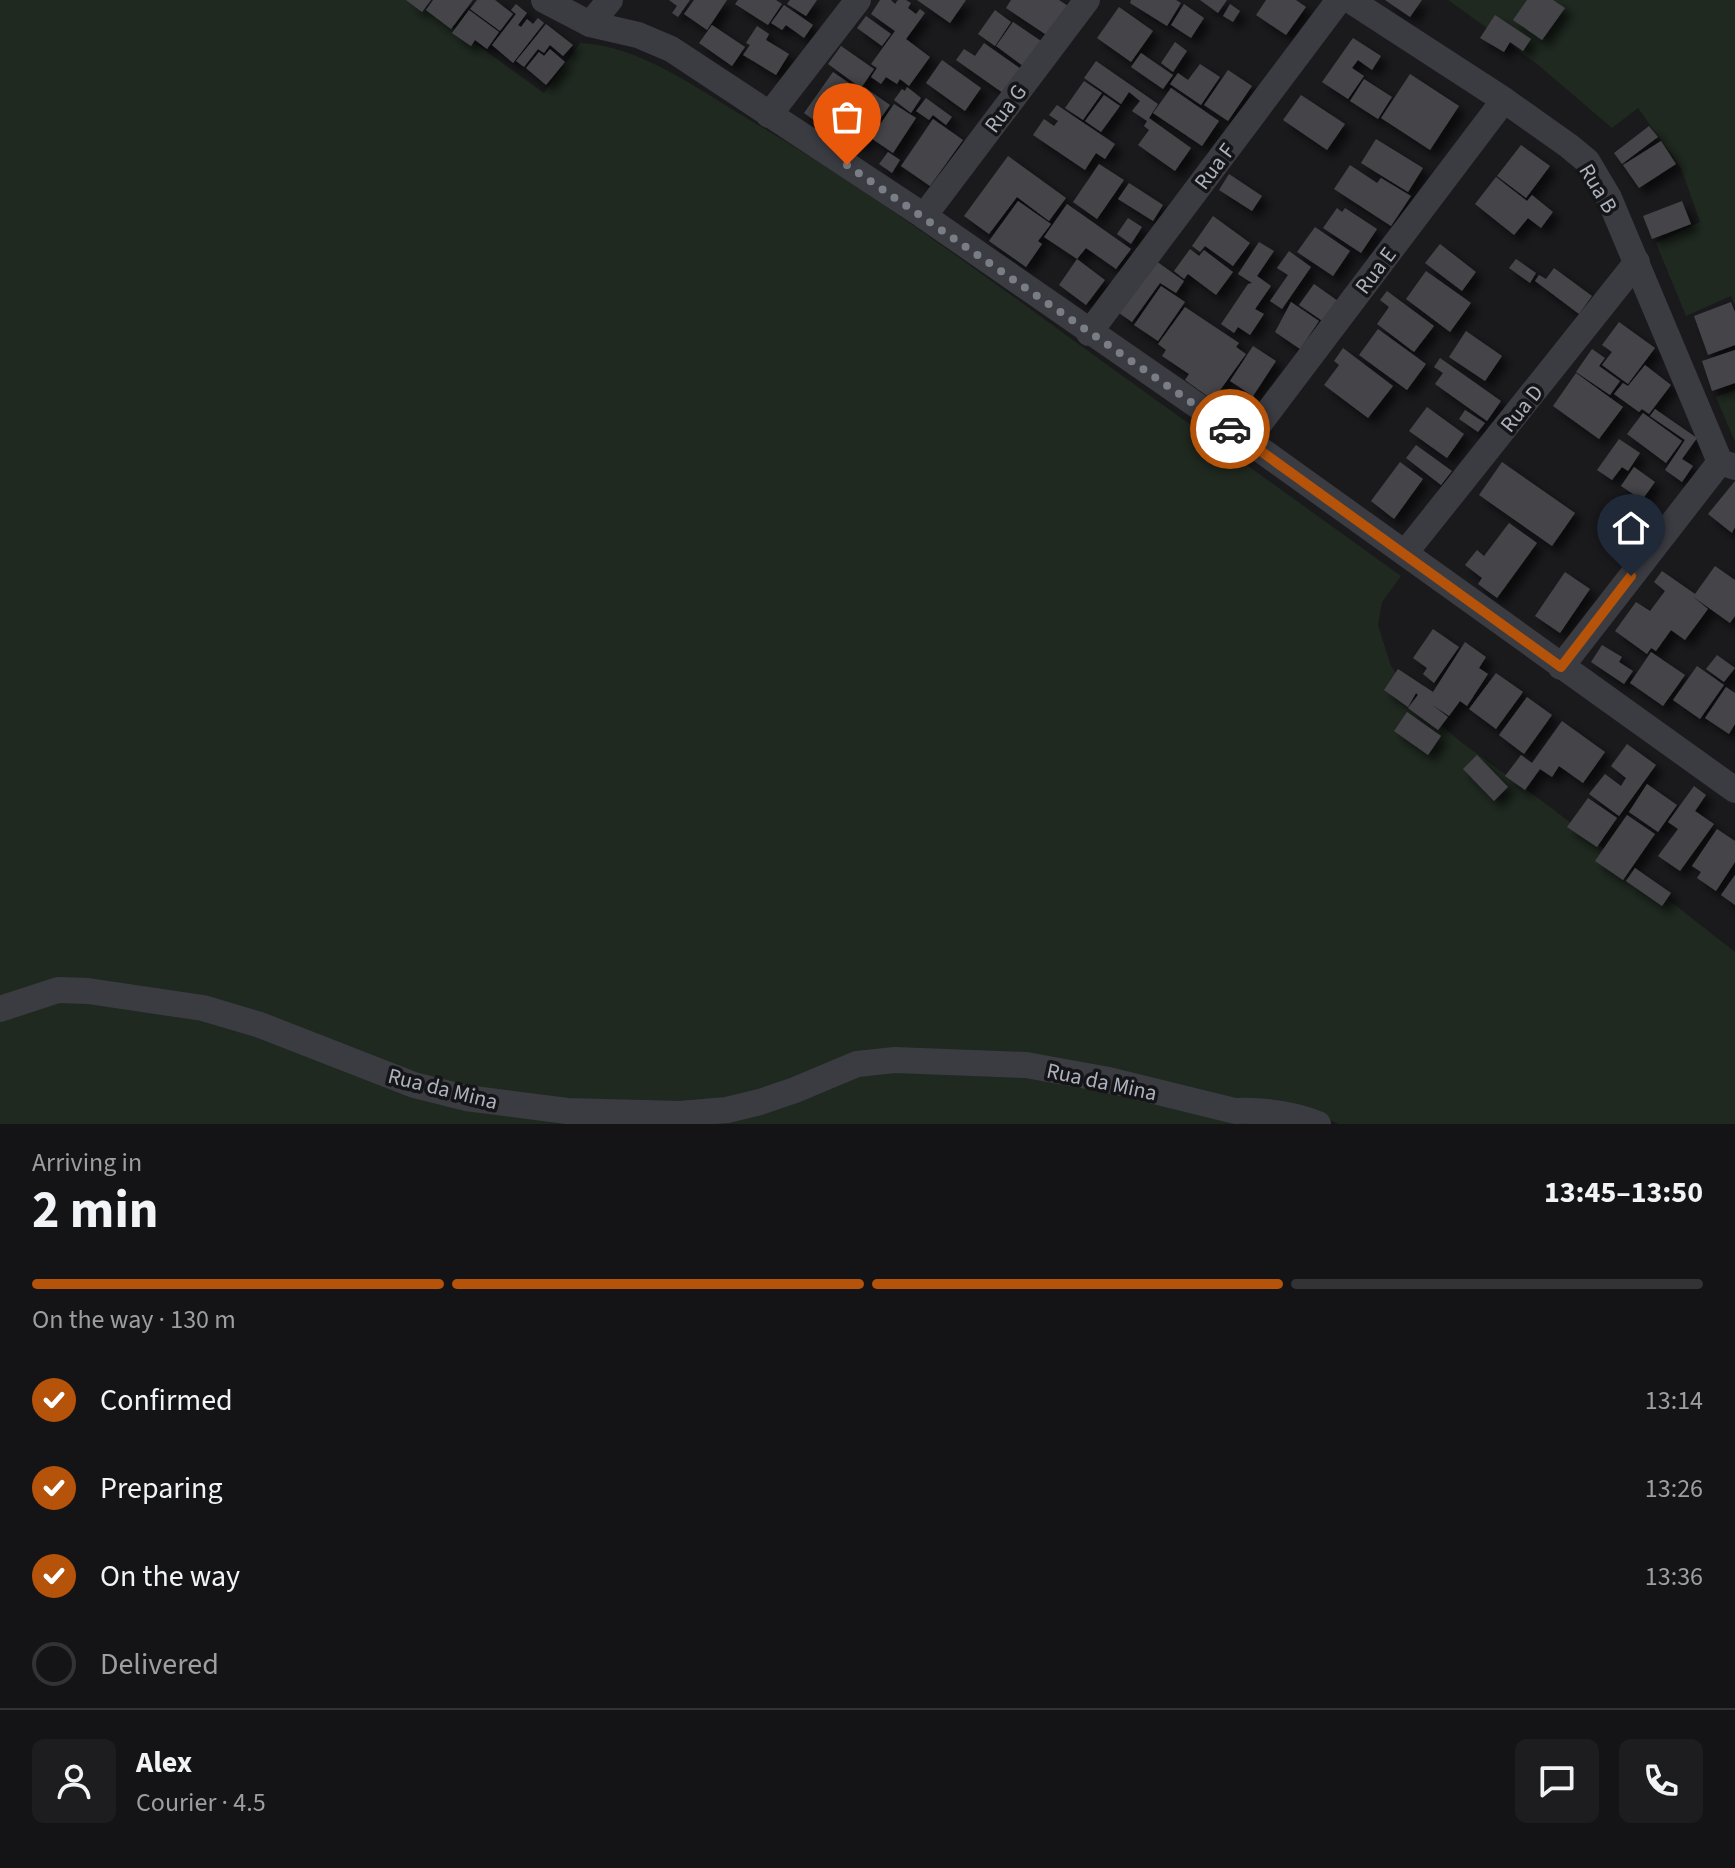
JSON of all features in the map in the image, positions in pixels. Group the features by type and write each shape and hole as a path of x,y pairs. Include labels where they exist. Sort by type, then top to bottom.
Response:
{"street":[{"path":"544,0 590,24 616,28 656,41 924,216 1247,440 1735,790"},
{"path":"590,24 610,0"},
{"path":"769,115 858,0"},
{"name":"Rua G","path":"924,216 1087,0"},
{"name":"Rua F","path":"1089,333 1339,0"},
{"name":"Rua B","path":"1350,0 1504,100 1587,161 1609,198 1727,464"},
{"name":"Rua E","path":"1247,440 1504,100"},
{"name":"Rua D","path":"1405,553 1637,262"},
{"path":"1561,667 1727,464"},
{"name":"Rua da Mina","path":"0,1009 58,990 88,991 203,1008 260,1025 414,1085 466,1098 567,1111 680,1114 727,1110 795,1090 857,1064 895,1060 1026,1065 1109,1080 1235,1111 1256,1110 1299,1116 1318,1124"}],"green space":[{"path":"0,0 415,0 544,93 580,43 603,46 667,70 833,171 1401,576 1382,602 1378,625 1391,666 1418,705 1461,742 1554,810 1735,952 1735,1124 1339,1124 1315,1114 1308,1124 0,1124"},
{"path":"1448,0 1735,0 1735,306 1731,296 1686,316 1656,243 1700,222 1681,168 1638,108 1612,128 1537,64"},
{"path":"1735,390 1735,442 1716,397"}],"building":[{"path":"406,0 431,0 422,12"},
{"path":"433,0 473,0 451,29 426,10"},
{"path":"477,0 495,0 513,14 500,31 470,9"},
{"path":"669,0 690,0 678,17 672,13 677,6"},
{"path":"694,0 727,0 707,30 684,14"},
{"path":"738,0 776,0 782,4 768,25 735,4"},
{"path":"790,0 817,0 806,16 787,4"},
{"path":"880,0 891,0 895,4 898,0 906,0 911,3 908,8 916,14 920,9 925,13 906,39 930,57 909,86 900,79 897,84 886,77 881,84 871,77 877,68 871,64 895,31 871,14"},
{"path":"917,0 966,0 950,23"},
{"path":"1011,0 1059,0 1068,6 1048,36 1006,8"},
{"path":"1131,0 1176,0 1181,3 1167,26 1130,3"},
{"path":"1200,0 1227,0 1218,13"},
{"path":"1266,0 1296,0 1306,7 1286,35 1256,15"},
{"path":"1385,0 1422,0 1410,17"},
{"path":"1527,0 1553,0 1565,8 1542,40 1513,20"},
{"path":"516,4 527,13 518,25 521,27 527,19 533,24 538,18 544,23 513,63 492,45 516,14 511,10"},
{"path":"1184,4 1204,18 1191,38 1171,25"},
{"path":"1230,4 1240,11 1233,22 1223,16"},
{"path":"784,5 813,25 804,38 786,25 782,30 771,23"},
{"path":"1119,7 1153,31 1131,62 1097,38"},
{"path":"469,10 499,32 487,49 475,40 471,46 452,33"},
{"path":"995,10 1011,22 995,46 978,34"},
{"path":"1495,15 1531,39 1523,51 1510,42 1504,52 1480,38"},
{"path":"866,16 891,34 882,46 857,28"},
{"path":"1013,22 1041,41 1023,66 996,46"},
{"path":"546,24 573,45 563,56 550,45 544,53 538,49 524,67 516,61"},
{"path":"712,25 745,47 732,66 699,43"},
{"path":"757,26 769,34 766,40 789,54 776,75 743,55 750,45 746,43"},
{"path":"1353,38 1381,56 1372,70 1358,60 1352,68 1364,76 1348,99 1322,82"},
{"path":"1175,42 1187,51 1173,72 1161,63"},
{"path":"984,43 1021,69 1003,93 956,60 964,49 975,56"},
{"path":"841,46 874,69 861,88 828,64"},
{"path":"550,49 565,62 546,85 526,68 539,52 544,56"},
{"path":"1141,53 1173,75 1163,89 1131,67"},
{"path":"942,60 981,88 965,111 926,83"},
{"path":"1096,61 1158,104 1149,118 1191,148 1175,171 1138,145 1149,130 1144,126 1147,121 1132,111 1140,101 1129,92 1121,104 1084,78"},
{"path":"1200,64 1220,77 1201,105 1170,84 1178,73 1188,80"},
{"path":"1228,70 1252,86 1228,121 1204,105"},
{"path":"833,72 859,90 829,131 804,113"},
{"path":"1410,74 1459,106 1430,150 1381,118"},
{"path":"1364,79 1392,97 1378,119 1350,101"},
{"path":"1084,81 1102,93 1083,120 1065,108"},
{"path":"864,87 890,105 861,146 836,128"},
{"path":"907,87 921,98 911,113 894,100"},
{"path":"1171,88 1219,121 1202,146 1153,113"},
{"path":"1104,95 1120,106 1101,132 1085,121"},
{"path":"1301,95 1345,124 1327,150 1283,120"},
{"path":"926,98 952,117 946,125 933,115 929,120 916,111"},
{"path":"894,104 916,118 893,153 871,138"},
{"path":"1057,105 1115,144 1105,159 1096,153 1085,170 1033,135 1044,119 1054,126 1058,121 1049,115"},
{"path":"933,119 963,140 930,186 901,166"},
{"path":"1649,126 1658,137 1622,164 1614,153"},
{"path":"1376,139 1423,168 1408,192 1361,163"},
{"path":"1661,141 1676,164 1639,188 1623,165"},
{"path":"1521,145 1550,166 1526,198 1497,176"},
{"path":"888,152 900,160 892,173 879,164"},
{"path":"1008,156 1066,198 1049,221 1017,197 989,234 964,216"},
{"path":"1099,164 1124,180 1097,219 1073,202"},
{"path":"1350,165 1377,183 1381,178 1411,196 1391,226 1334,189"},
{"path":"1229,174 1262,196 1252,211 1219,190"},
{"path":"1496,177 1527,201 1532,195 1553,212 1541,228 1528,218 1514,235 1475,204"},
{"path":"1129,183 1163,205 1153,221 1118,199"},
{"path":"1018,201 1051,224 1038,241 1042,244 1026,267 989,241"},
{"path":"1682,201 1691,224 1652,239 1643,216"},
{"path":"1067,204 1131,249 1116,269 1086,248 1077,259 1044,237"},
{"path":"1337,208 1342,212 1345,208 1377,229 1361,253 1323,228"},
{"path":"1213,216 1250,243 1233,266 1205,246 1200,252 1192,246"},
{"path":"1128,218 1142,227 1131,244 1117,234"},
{"path":"1315,227 1350,251 1333,276 1297,252"},
{"path":"1259,242 1274,251 1257,276 1271,286 1255,309 1264,314 1250,335 1238,327 1234,333 1221,324 1248,284 1252,283 1238,274"},
{"path":"1440,244 1476,272 1462,291 1425,263"},
{"path":"1190,249 1199,256 1204,250 1233,272 1216,295 1188,274 1184,279 1174,271"},
{"path":"1289,251 1311,267 1282,309 1270,301 1288,275 1277,268"},
{"path":"1077,259 1105,280 1086,305 1059,285"},
{"path":"1516,259 1536,273 1530,283 1509,268"},
{"path":"1156,261 1184,281 1176,293 1160,283 1132,322 1119,313"},
{"path":"1554,268 1592,296 1579,314 1535,281 1539,275 1546,279"},
{"path":"1426,271 1471,303 1450,332 1406,299"},
{"path":"1314,284 1338,301 1324,322 1299,305"},
{"path":"1161,286 1185,302 1158,341 1134,325"},
{"path":"1387,291 1434,326 1414,352 1377,324 1389,307 1380,300"},
{"path":"1291,302 1319,321 1300,349 1275,332"},
{"path":"1731,302 1735,312 1735,345 1708,355 1694,316"},
{"path":"1185,307 1239,343 1236,347 1246,354 1213,400 1185,380 1189,374 1162,356 1166,350 1158,344"},
{"path":"1619,322 1655,348 1628,384 1602,365 1612,352 1602,345"},
{"path":"1378,329 1426,364 1407,390 1359,355"},
{"path":"1466,331 1502,356 1485,381 1449,357"},
{"path":"1253,346 1276,361 1253,396 1230,381"},
{"path":"1343,348 1393,386 1368,418 1324,385 1339,365 1334,361"},
{"path":"1592,349 1605,358 1599,366 1620,381 1610,395 1576,372"},
{"path":"1735,350 1735,383 1712,391 1702,361"},
{"path":"1440,358 1501,401 1487,421 1435,384 1443,373 1434,367"},
{"path":"1645,365 1671,385 1649,414 1642,409 1639,412 1614,394 1623,383 1628,386"},
{"path":"1576,373 1623,407 1599,439 1553,406"},
{"path":"1427,407 1464,434 1447,458 1409,431"},
{"path":"1655,409 1697,438 1682,459 1693,466 1682,482 1665,470 1685,440 1650,416"},
{"path":"1465,410 1485,423 1478,432 1459,419"},
{"path":"1643,413 1682,441 1666,463 1627,434"},
{"path":"1619,439 1640,453 1628,471 1622,467 1612,480 1597,470"},
{"path":"1416,445 1452,471 1441,485 1406,458"},
{"path":"1400,462 1423,479 1394,519 1371,501"},
{"path":"1502,462 1575,513 1552,546 1479,495"},
{"path":"1634,467 1655,482 1642,500 1621,486"},
{"path":"1735,481 1735,527 1732,533 1708,514"},
{"path":"1509,523 1537,543 1497,598 1478,584 1482,578 1465,565 1477,550 1484,556"},
{"path":"1715,566 1735,580 1735,616 1730,623 1692,596 1708,609 1685,640 1671,630 1656,651 1651,648 1647,654 1615,631 1636,602 1650,611 1665,591 1654,582 1662,571 1695,594"},
{"path":"1565,572 1590,589 1560,633 1535,616"},
{"path":"1433,629 1459,647 1434,683 1423,674 1427,668 1413,658"},
{"path":"1465,642 1486,657 1479,668 1488,674 1467,706 1460,701 1449,716 1431,704 1448,717 1438,730 1408,708 1418,695 1416,693 1408,707 1384,690 1398,669 1433,692"},
{"path":"1602,645 1622,657 1619,662 1633,671 1624,684 1591,662"},
{"path":"1651,652 1685,675 1663,706 1630,683"},
{"path":"1717,655 1735,668 1724,682 1706,669"},
{"path":"1697,666 1724,685 1700,719 1673,700"},
{"path":"1496,673 1523,692 1496,729 1469,709"},
{"path":"1726,687 1735,693 1735,724 1729,734 1705,718"},
{"path":"1527,697 1552,715 1524,754 1499,735"},
{"path":"1407,712 1441,736 1428,755 1394,731"},
{"path":"1562,721 1605,752 1583,783 1559,766 1552,777 1540,769 1525,790 1505,776 1521,755 1532,763"},
{"path":"1627,744 1656,765 1619,816 1589,794 1605,774 1621,786 1626,778 1611,766"},
{"path":"1477,755 1508,787 1494,801 1463,769"},
{"path":"1647,784 1677,805 1658,832 1629,812"},
{"path":"1694,786 1706,795 1695,811 1714,824 1680,871 1658,856 1678,829 1668,822"},
{"path":"1588,798 1617,818 1597,847 1567,827"},
{"path":"1627,815 1655,834 1623,880 1595,861"},
{"path":"1717,829 1735,841 1735,862 1716,891 1697,878 1701,872 1692,866"},
{"path":"1635,868 1671,893 1662,906 1626,881"},
{"path":"1735,875 1735,905 1721,895"}],"way so far":[{"path":"847,165 1230,429"}],"route":[{"path":"1230,429 1561,667 1631,576"}]}
